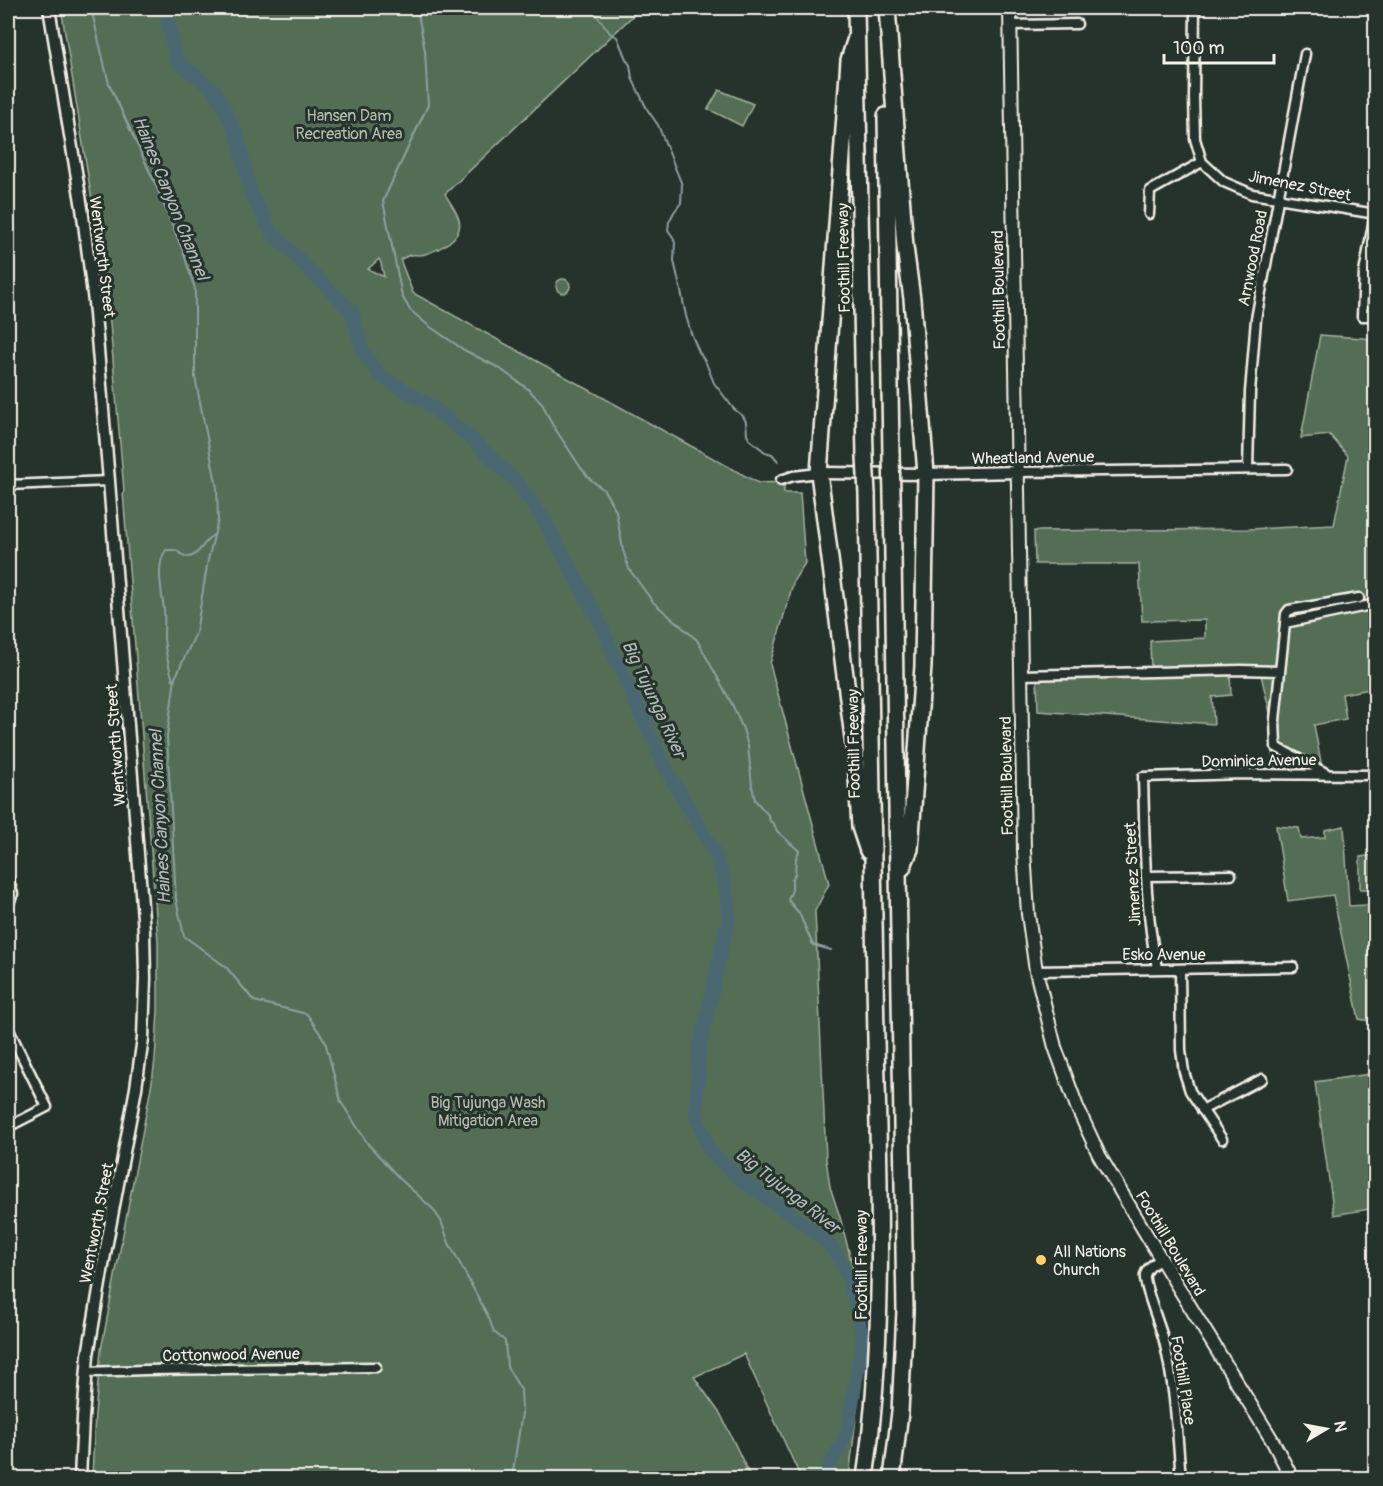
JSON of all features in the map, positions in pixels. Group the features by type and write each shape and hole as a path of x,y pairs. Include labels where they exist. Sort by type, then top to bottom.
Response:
{"highway":[{"name":"Foothill Freeway","path":"856,8 880,1216 878,1346 865,1479"},
{"path":"885,8 891,494 906,1311 892,1479"},
{"path":"885,8 926,474 923,666 910,849 899,876"},
{"path":"856,38 849,60 819,473 856,761 860,827 873,870"}],"main road":[{"name":"Wentworth Street","path":"49,8 87,243 94,302 144,931 145,978 143,1038 136,1088 88,1355 80,1479"},
{"name":"Foothill Boulevard","path":"1010,8 1024,851 1028,914 1036,970 1052,1037 1077,1107 1099,1155 1272,1440 1293,1479"},
{"name":"Wheatland Avenue","path":"819,473 1017,472"}],"street":[{"path":"1149,214 1150,190 1202,162 1195,138 1195,8"},
{"path":"1011,25 1077,24"},
{"name":"Arnwood Road","path":"1248,470 1250,392 1256,319 1305,54"},
{"name":"Jimenez Street","path":"1202,162 1224,182 1252,194 1375,212"},
{"path":"1375,212 1364,273 1362,316 1376,316"},
{"name":"Wheatland Avenue","path":"1017,472 1287,470"},
{"name":"Wheatland Avenue","path":"781,480 819,473"},
{"path":"8,485 110,481"},
{"path":"1329,775 1276,747 1275,720 1286,614 1289,610 1359,598"},
{"path":"1285,623 1376,603"},
{"path":"1021,675 1279,671"},
{"name":"Dominica Avenue","path":"1143,777 1244,774 1376,775"},
{"name":"Jimenez Street","path":"1143,777 1146,876 1151,940 1156,968"},
{"path":"1146,876 1231,875"},
{"path":"8,878 13,894 8,905"},
{"name":"Esko Avenue","path":"1036,970 1293,967"},
{"path":"1180,969 1182,1062 1186,1082 1222,1139"},
{"path":"8,1028 47,1107 8,1127"},
{"path":"1202,1110 1262,1080"},
{"name":"Foothill Place","path":"1161,1259 1149,1267 1145,1273 1145,1282 1168,1359 1181,1479"},
{"name":"Cottonwood Avenue","path":"87,1372 376,1367"}],"green space":[{"name":"Big Tujunga Wash Mitigation Area","path":"61,8 641,8 445,194 459,220 460,226 454,238 437,250 423,255 410,255 401,259 401,262 413,293 758,483 784,482 784,493 800,493 805,563 794,580 770,664 829,884 815,911 826,1159 830,1187 863,1307 859,1392 849,1478 801,1478 744,1354 694,1377 721,1415 751,1478 92,1478 101,1350 152,1082 158,1012 158,941 108,300","holes":["379,259 384,277 368,269"]},
{"path":"719,90 753,104 742,126 708,109"},
{"path":"563,279 568,281 570,286 568,291 563,293 558,291 556,286 558,281"},
{"path":"1320,335 1375,339 1375,688 1342,694 1346,719 1314,725 1323,773 1271,775 1274,729 1259,667 1230,673 1231,695 1212,697 1214,724 1038,711 1037,675 1151,672 1150,641 1205,638 1205,620 1142,621 1139,564 1035,564 1034,531 1250,529 1334,525 1348,456 1330,435 1301,438"},
{"path":"1276,826 1299,828 1301,839 1325,837 1325,830 1344,826 1349,906 1368,905 1369,955 1375,956 1375,1022 1359,1019 1333,895 1288,901"},
{"path":"1375,855 1375,889 1360,889 1360,857"},
{"path":"1375,1039 1375,1208 1334,1215 1315,1082 1370,1074"}],"waterway":[{"name":"Haines Canyon Channel","path":"91,8 109,84 155,183 183,251 195,289 195,377 217,488 218,520 208,560 196,633 175,678 167,737 176,899 184,936 226,967 254,1001 307,1014 325,1041 341,1102 368,1144 399,1178 433,1209 441,1221 449,1243 488,1316 494,1332 505,1341 507,1367 521,1390 522,1413 512,1478"},
{"name":"Big Tujunga River","path":"165,8 176,60 216,92 237,135 251,194 273,234 352,312 362,350 380,376 427,403 473,440 519,485 542,517 595,613 665,767 713,850 725,881 729,917 699,1050 696,1115 709,1150 739,1179 805,1224 831,1246 850,1284 862,1344 847,1432 824,1478"},
{"path":"417,8 425,51 428,105 383,201 402,296 410,310 429,326 464,350 499,368 528,389 542,403 552,424 581,468 604,490 616,511 629,569 653,602 697,640 732,704 748,746 755,800 768,815 777,831 799,851 788,900 799,913 813,945 831,950"},
{"path":"588,8 596,14 610,33 617,37 630,65 632,78 647,109 658,125 682,185 681,203 669,222 668,230 675,243 674,261 691,333 714,383 734,409 743,416 749,439 765,452 772,454 778,461"},
{"path":"173,680 164,638 161,563 166,550 176,550 182,555 192,556 213,535"}],"place":[{"name":"All Nations Church","path":"1041,1260"}],"park label":[{"name":"Hansen Dam Recreation Area","path":"349,124"}]}
